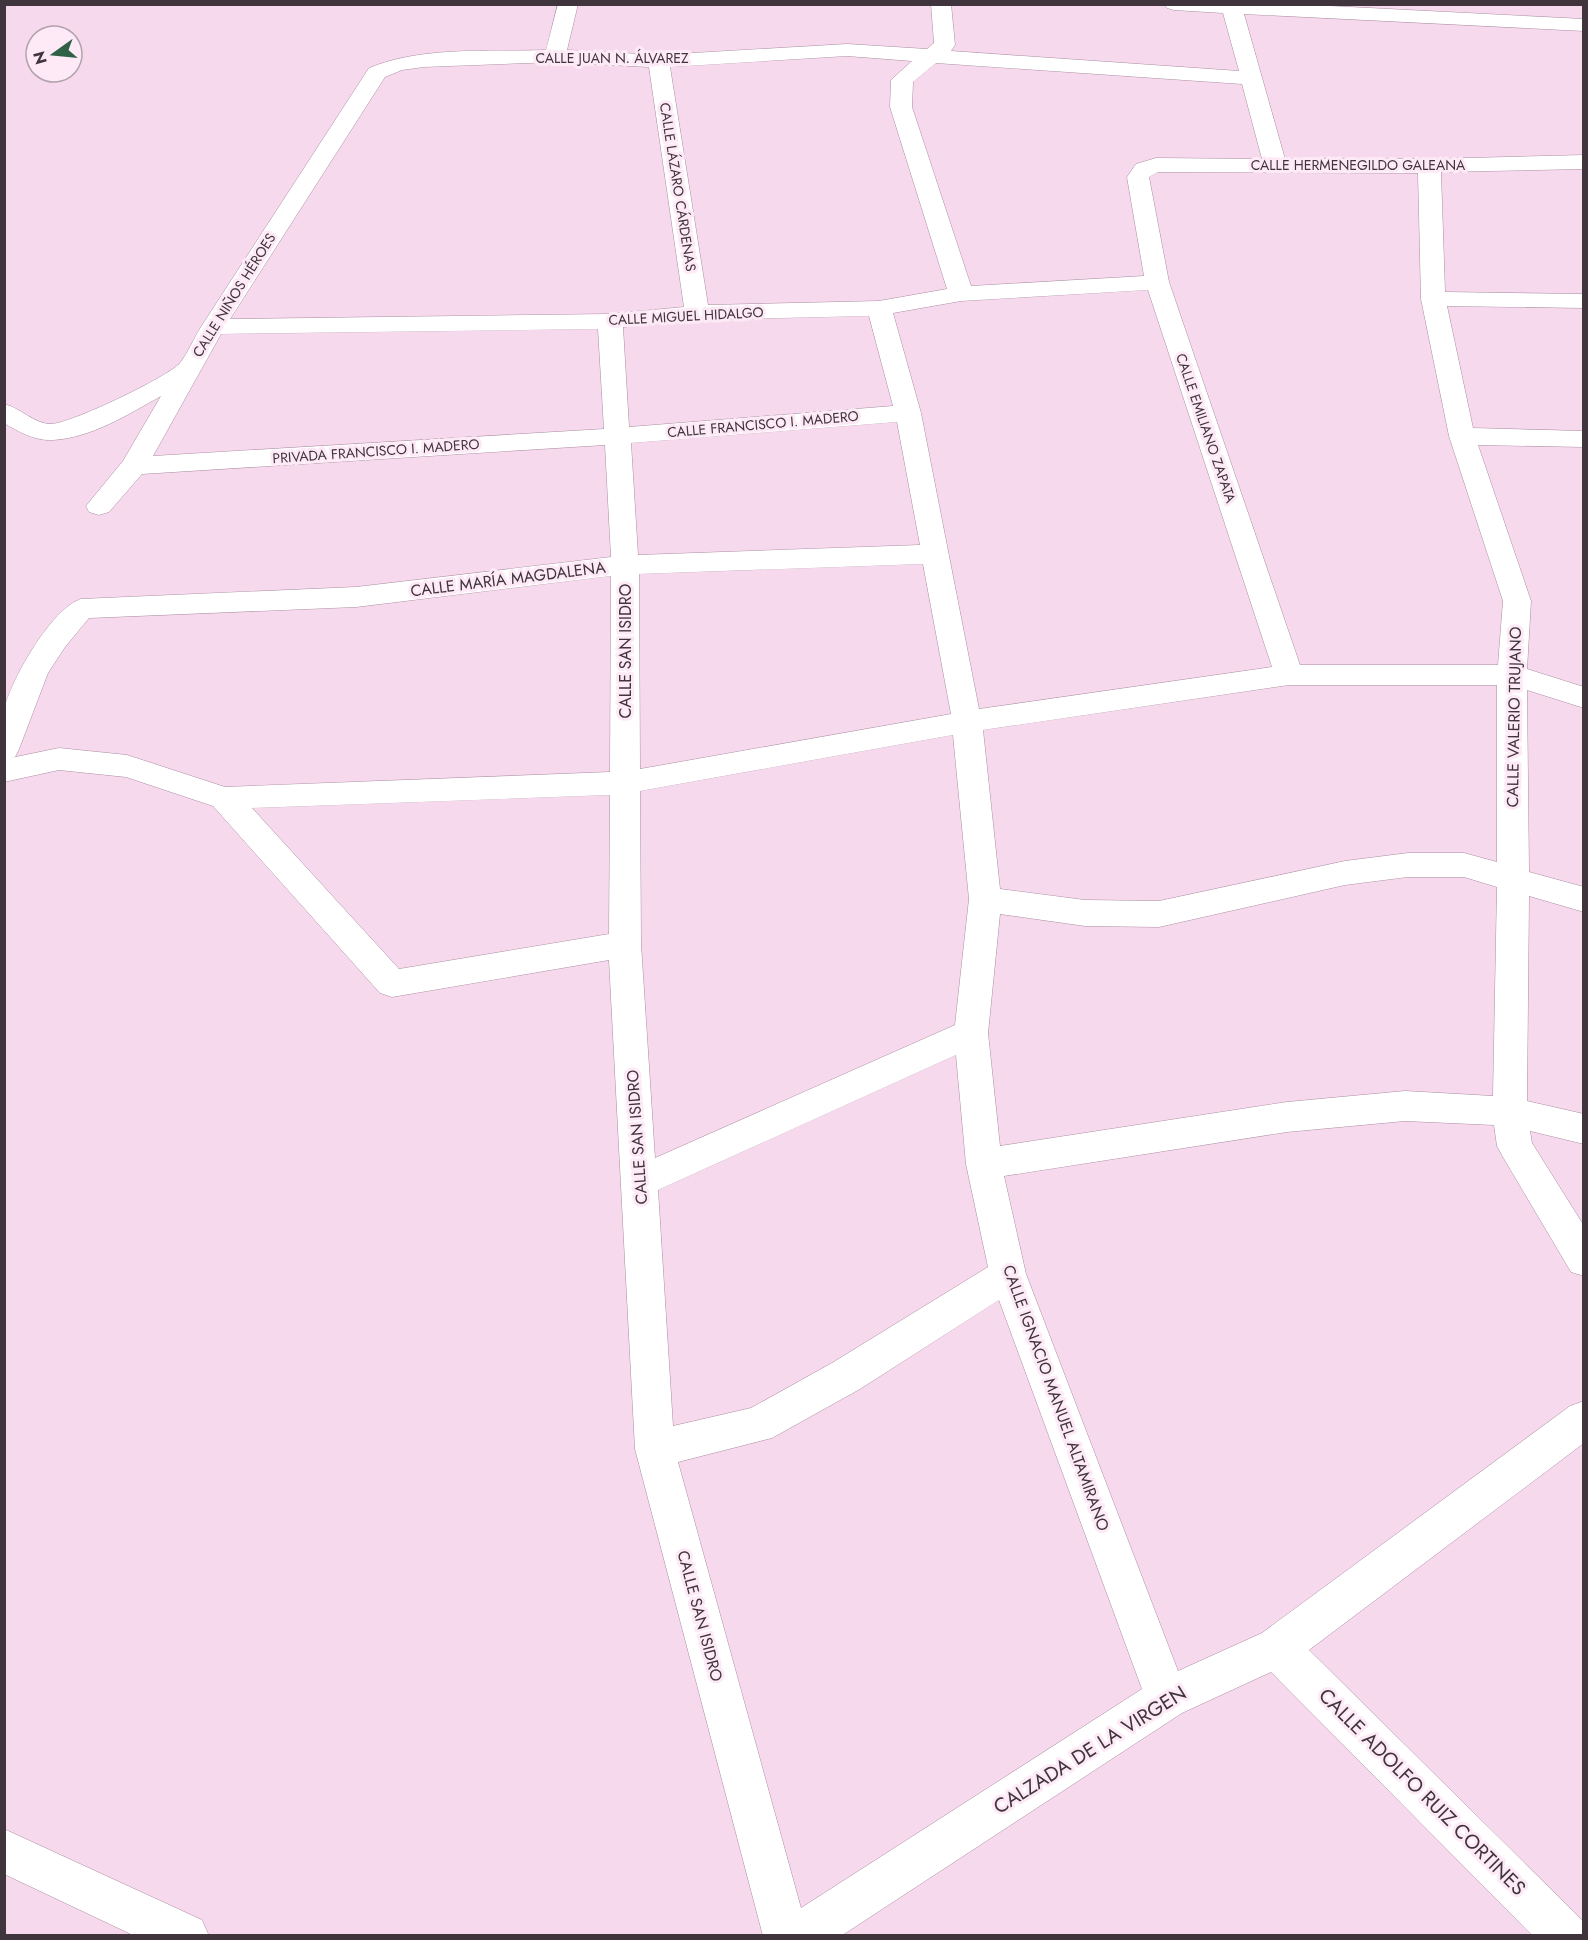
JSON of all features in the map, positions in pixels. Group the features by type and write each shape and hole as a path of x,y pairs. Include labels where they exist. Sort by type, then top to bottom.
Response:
{"street":[{"path":"555,56 568,4"},
{"path":"941,4 945,45 902,80 901,107 961,294"},
{"path":"1174,4 1508,23 1584,25"},
{"path":"1232,6 1275,164"},
{"name":"CALLE JUAN N. ÁLVAREZ","path":"370,83 377,73 398,64 424,61 555,56 658,61 847,50 1250,78"},
{"name":"CALLE LÁZARO CÁRDENAS","path":"658,61 697,313"},
{"name":"CALLE NIÑOS HÉROES","path":"99,506 134,466 213,327 370,83"},
{"name":"CALLE HERMENEGILDO GALEANA","path":"1138,177 1144,168 1156,165 1429,166 1584,162"},
{"name":"CALLE VALERIO TRUJANO","path":"1429,166 1433,299 1462,436 1517,601 1512,675 1513,879 1510,1111 1515,1146 1584,1260"},
{"name":"CALLE EMILIANO ZAPATA","path":"1138,177 1157,282 1290,675"},
{"name":"CALLE MIGUEL HIDALGO","path":"213,327 610,321 697,313 879,308 961,294 1157,282"},
{"path":"1433,299 1584,301"},
{"name":"CALLE IGNACIO MANUEL ALTAMIRANO","path":"879,308 908,413 967,722 985,899 971,1033 984,1164 1008,1274 1167,1698"},
{"name":"CALLE SAN ISIDRO","path":"610,321 625,565 625,944 655,1449 786,1935"},
{"path":"4,412 38,431 58,432 89,423 189,370"},
{"name":"CALLE FRANCISCO I. MADERO","path":"617,436 908,413"},
{"name":"PRIVADA FRANCISCO I. MADERO","path":"134,466 617,436"},
{"path":"1462,436 1584,439"},
{"name":"CALLE MARÍA MAGDALENA","path":"4,749 12,734 33,673 60,633 81,609 356,597 625,565 934,554"},
{"path":"4,771 59,759 127,766 224,798 624,783 967,722 1290,675 1512,675 1584,698"},
{"path":"224,798 392,984 625,944"},
{"path":"985,899 1085,913 1159,914 1345,873 1408,865 1464,865 1584,900"},
{"path":"640,1181 971,1033"},
{"path":"984,1164 1287,1117 1405,1106 1510,1111 1584,1129"},
{"path":"655,1449 758,1425 846,1376 1008,1274"},
{"name":"CALZADA DE LA VIRGEN","path":"799,1935 1167,1698 1277,1648 1584,1419"},
{"name":"CALLE ADOLFO RUIZ CORTINES","path":"1277,1648 1566,1935"},
{"path":"4,1851 186,1935"}]}
